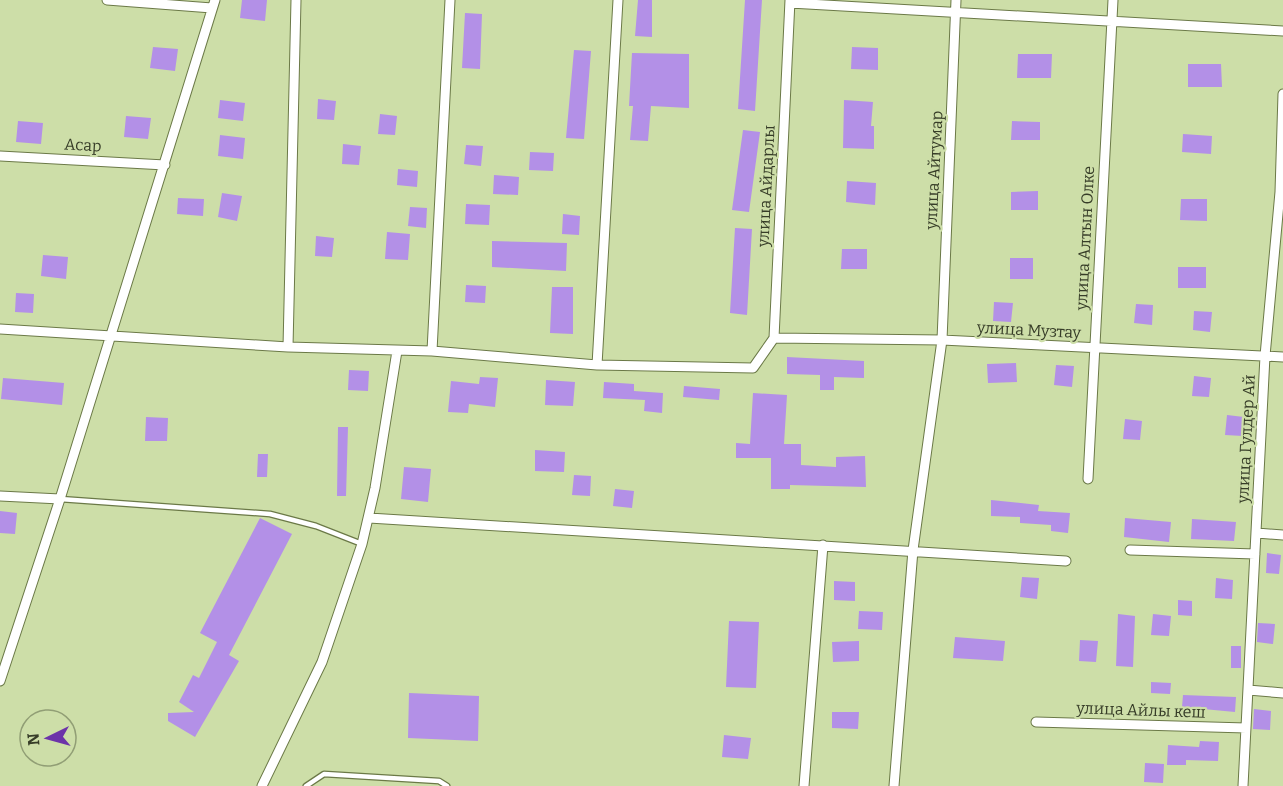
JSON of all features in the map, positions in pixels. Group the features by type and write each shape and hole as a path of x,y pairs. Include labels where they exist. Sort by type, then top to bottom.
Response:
{"street":[{"path":"0,681 3,662 60,499 213,4 107,0"},
{"path":"288,347 296,0"},
{"path":"432,351 450,0"},
{"path":"597,364 618,0"},
{"name":"улица Айтумар","path":"894,786 913,550 942,340 956,0"},
{"name":"улица Алтын Олке","path":"1088,478 1113,0"},
{"path":"790,1 1283,30"},
{"name":"улица Айдарлы","path":"774,338 790,1"},
{"name":"улица Гулдер Ай","path":"1243,786 1265,356 1282,192 1283,94"},
{"name":"Асар","path":"0,156 165,165"},
{"path":"0,329 288,347 432,351 597,364 753,368 774,338"},
{"name":"улица Музтау","path":"774,338 942,340 1283,357"},
{"path":"262,786 322,662 362,543 369,518 397,351"},
{"path":"0,496 60,499"},
{"path":"369,518 1066,561"},
{"path":"1257,533 1283,535"},
{"path":"804,786 823,545"},
{"path":"1130,550 1256,554"},
{"path":"1248,690 1283,693"},
{"name":"улица Айлы кеш","path":"1036,722 1246,728"}],"lane":[{"path":"60,499 270,514 316,525 362,543"},
{"path":"306,786 324,774 439,781 447,786"}],"building":[{"path":"242,0 267,0 265,21 240,18"},
{"path":"638,0 652,0 652,37 635,36"},
{"path":"745,0 762,0 755,111 738,109"},
{"path":"465,13 482,14 480,69 462,68"},
{"path":"153,47 178,49 175,71 150,68"},
{"path":"852,47 878,48 878,70 851,69"},
{"path":"574,50 591,51 584,139 566,138"},
{"path":"632,53 689,54 689,108 651,106 648,141 630,140 633,106 629,106"},
{"path":"1018,54 1052,54 1051,78 1017,78"},
{"path":"1188,64 1221,64 1222,87 1188,87"},
{"path":"318,99 336,101 334,120 317,119"},
{"path":"220,100 245,103 243,121 218,118"},
{"path":"844,100 873,102 871,126 874,126 874,149 843,148"},
{"path":"380,114 397,116 395,135 378,134"},
{"path":"126,116 151,118 148,139 124,137"},
{"path":"18,121 43,123 41,144 16,142"},
{"path":"1012,121 1040,122 1040,140 1011,140"},
{"path":"743,130 760,132 749,212 732,210"},
{"path":"1183,134 1212,136 1211,154 1182,152"},
{"path":"220,135 245,138 243,159 218,156"},
{"path":"343,144 361,146 359,165 342,164"},
{"path":"466,145 483,146 481,166 464,164"},
{"path":"530,152 554,153 553,171 529,170"},
{"path":"398,169 418,171 417,187 397,185"},
{"path":"494,175 519,177 518,195 493,194"},
{"path":"847,181 876,183 875,205 846,202"},
{"path":"1038,191 1038,210 1011,210 1011,192"},
{"path":"222,193 242,196 237,221 218,217"},
{"path":"178,198 204,199 203,216 177,214"},
{"path":"1181,199 1207,199 1207,221 1180,220"},
{"path":"466,204 490,205 489,225 465,224"},
{"path":"410,207 427,208 426,228 408,226"},
{"path":"563,214 580,216 579,235 562,234"},
{"path":"735,228 752,229 747,315 730,313"},
{"path":"387,232 410,234 408,260 385,259"},
{"path":"316,236 334,238 332,257 315,256"},
{"path":"492,241 567,243 566,271 492,267"},
{"path":"842,249 867,249 867,269 841,269"},
{"path":"43,255 68,257 66,279 41,276"},
{"path":"1010,258 1033,258 1033,279 1010,279"},
{"path":"1178,267 1206,267 1206,288 1178,288"},
{"path":"466,285 486,286 485,303 465,302"},
{"path":"552,287 573,287 573,334 550,333"},
{"path":"16,293 34,294 33,313 15,312"},
{"path":"994,302 1013,303 1011,322 993,321"},
{"path":"1136,304 1153,305 1152,325 1134,323"},
{"path":"1194,311 1212,312 1210,332 1193,330"},
{"path":"787,357 864,361 864,378 834,377 834,390 820,390 820,375 787,374"},
{"path":"1016,363 1017,382 988,383 987,364"},
{"path":"1056,365 1074,366 1072,387 1054,385"},
{"path":"349,370 369,371 368,391 348,390"},
{"path":"1194,376 1211,378 1209,397 1192,396"},
{"path":"480,377 498,378 495,407 469,404 468,413 448,412 451,381 479,384"},
{"path":"3,378 64,383 62,405 1,399"},
{"path":"546,380 575,382 573,406 545,405"},
{"path":"604,382 634,384 634,391 663,393 662,413 644,411 645,400 603,398"},
{"path":"684,386 720,389 719,400 683,397"},
{"path":"753,393 787,395 784,444 801,444 801,465 836,467 836,457 865,456 866,487 790,485 790,489 771,489 771,458 736,458 736,443 750,444"},
{"path":"1227,415 1244,417 1243,436 1225,435"},
{"path":"146,417 168,418 167,441 145,441"},
{"path":"1125,419 1142,421 1140,440 1123,439"},
{"path":"338,427 348,427 346,496 337,496"},
{"path":"535,450 565,452 564,472 535,471"},
{"path":"258,454 268,454 267,477 257,477"},
{"path":"404,467 431,469 428,502 401,499"},
{"path":"574,475 591,476 590,496 572,495"},
{"path":"615,489 634,491 632,508 613,506"},
{"path":"991,500 1039,505 1038,511 1070,513 1068,533 1051,531 1051,525 1020,523 1020,517 991,516"},
{"path":"0,511 17,513 15,534 0,533"},
{"path":"260,518 292,534 229,655 239,661 195,737 168,721 168,713 194,712 179,702 193,675 199,678 217,642 200,633"},
{"path":"1125,518 1171,522 1169,542 1124,537"},
{"path":"1192,519 1236,522 1234,541 1191,539"},
{"path":"1267,553 1281,555 1279,574 1266,573"},
{"path":"1022,577 1039,578 1037,599 1020,597"},
{"path":"1216,578 1233,580 1232,599 1215,598"},
{"path":"834,581 855,582 855,601 834,600"},
{"path":"1178,600 1192,601 1192,616 1178,615"},
{"path":"859,611 883,612 882,630 858,629"},
{"path":"1118,614 1135,616 1133,667 1116,666"},
{"path":"1153,614 1171,616 1169,636 1151,635"},
{"path":"729,621 759,622 756,688 726,687"},
{"path":"1258,623 1275,624 1273,644 1257,642"},
{"path":"955,637 1005,641 1003,661 953,658"},
{"path":"1080,640 1098,641 1096,662 1079,661"},
{"path":"859,641 859,661 833,662 832,642"},
{"path":"1231,646 1241,646 1241,668 1231,668"},
{"path":"1151,682 1171,683 1170,694 1151,693"},
{"path":"409,693 479,696 478,741 408,738"},
{"path":"1183,695 1236,697 1235,712 1182,707"},
{"path":"1254,709 1271,711 1270,730 1253,729"},
{"path":"832,712 859,712 858,729 832,728"},
{"path":"724,735 751,738 748,759 722,757"},
{"path":"1200,741 1219,742 1218,761 1186,760 1186,765 1167,765 1168,745 1199,747"},
{"path":"1145,763 1164,764 1163,783 1144,782"}]}
